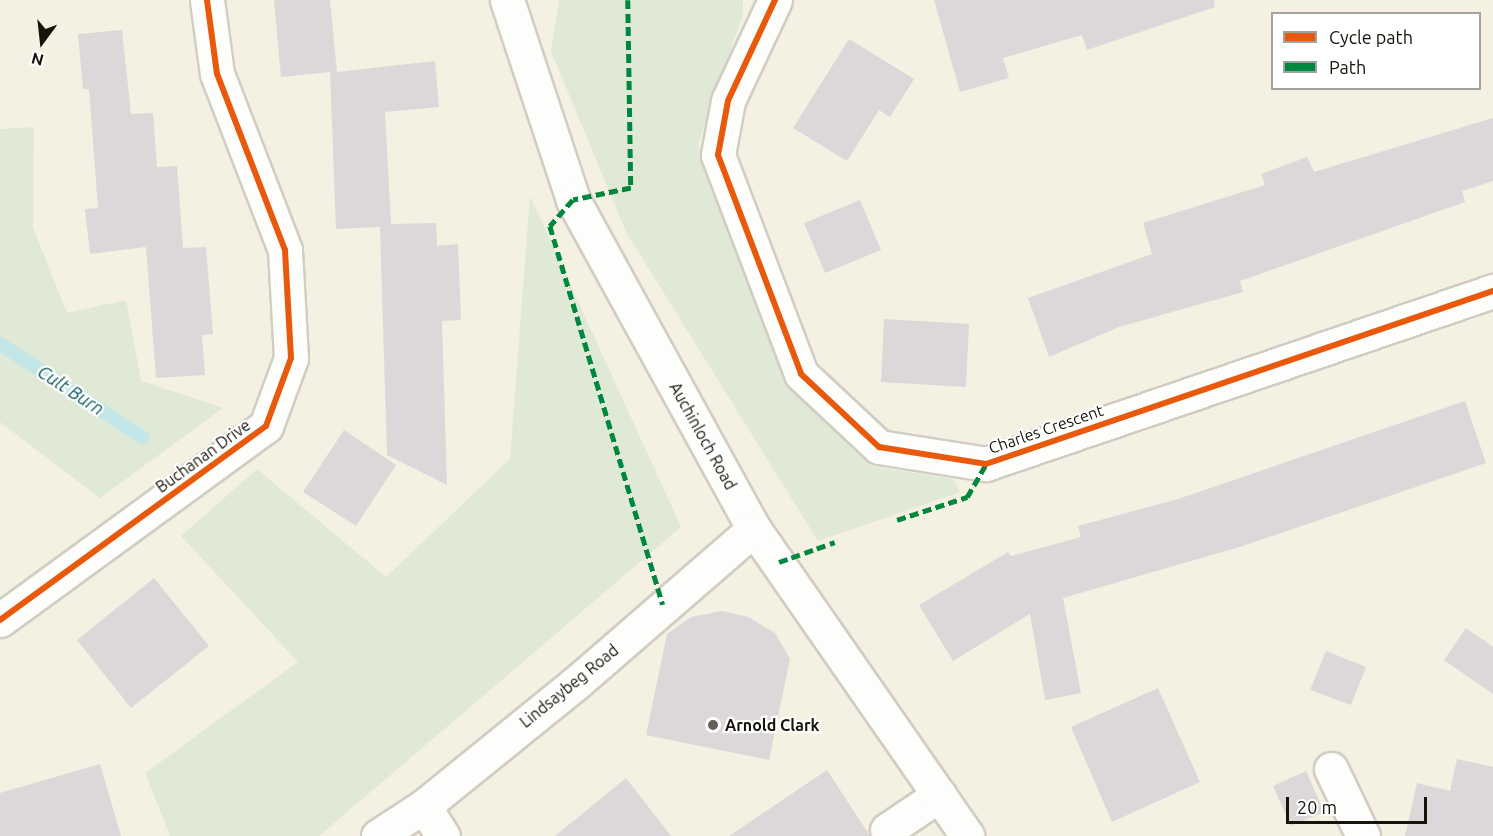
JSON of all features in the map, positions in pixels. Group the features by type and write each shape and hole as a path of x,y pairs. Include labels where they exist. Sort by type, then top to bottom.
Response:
{"street":[{"name":"Buchanan Drive","path":"0,620 266,426 291,358 285,250 217,74 207,0"},
{"name":"Auchinloch Road","path":"507,0 573,200 754,529 967,836"},
{"name":"Charles Crescent","path":"775,0 728,101 718,155 801,374 879,447 986,464 1493,291"},
{"name":"Lindsaybeg Road","path":"378,836 424,806 754,529"},
{"path":"1331,769 1363,836"},
{"path":"887,830 939,795"},
{"path":"424,806 443,836"}],"green space":[{"path":"559,0 743,0 743,14 698,145 790,389 870,466 953,479 960,492 818,541 626,232 551,51"},
{"path":"34,127 33,227 67,313 126,300 141,381 223,408 100,498 0,422 0,129"},
{"path":"530,196 681,527 319,836 170,836 145,773 298,662 181,536 257,469 386,577 510,459"}],"building":[{"path":"274,0 330,0 337,72 435,61 439,107 385,112 391,224 436,223 437,246 458,244 461,320 442,321 447,485 387,455 380,227 336,229 330,72 281,77"},
{"path":"934,0 1214,0 1215,7 1087,50 1082,35 1003,58 1009,78 960,92"},
{"path":"122,30 131,114 153,113 157,167 177,166 183,248 206,247 213,334 202,335 205,375 156,378 146,247 90,254 85,209 98,208 89,89 83,89 78,34"},
{"path":"849,39 914,79 890,117 879,110 847,161 793,128"},
{"path":"1493,118 1493,181 1462,191 1465,202 1240,281 1243,292 1119,327 1049,357 1028,298 1152,254 1143,223 1265,185 1261,174 1307,157 1314,172"},
{"path":"860,200 881,250 825,273 804,223"},
{"path":"884,319 969,324 966,387 881,382"},
{"path":"1465,401 1486,463 1243,546 1063,598 1081,693 1045,700 1030,614 953,661 919,605 1008,552 1011,556 1081,537 1078,526 1178,499"},
{"path":"344,430 396,465 356,526 303,492"},
{"path":"154,578 209,646 131,708 77,640"},
{"path":"722,611 748,617 775,633 790,659 769,760 646,735 667,634 691,617"},
{"path":"1466,628 1493,647 1493,694 1444,660"},
{"path":"1326,651 1366,667 1351,705 1310,690"},
{"path":"1158,688 1200,782 1112,822 1071,727"},
{"path":"1457,759 1493,767 1493,836 1405,836 1417,783 1450,791"},
{"path":"100,764 121,836 0,836 0,793"},
{"path":"827,770 870,836 729,836"},
{"path":"1306,771 1324,812 1291,826 1273,786"},
{"path":"626,778 671,836 555,836"}],"waterway":[{"name":"Cult Burn","path":"0,344 142,437"}],"marked path":[{"path":"628,0 631,188 573,200 550,226 663,605"},
{"path":"897,520 967,497 986,464"},
{"path":"779,562 835,542"}],"cycle path":[{"path":"0,620 266,426 291,358 285,250 217,74 207,0"},
{"path":"775,0 728,101 718,155 801,374 879,447 986,464 1493,291"}],"place":[{"name":"Arnold Clark","path":"713,725"}]}
